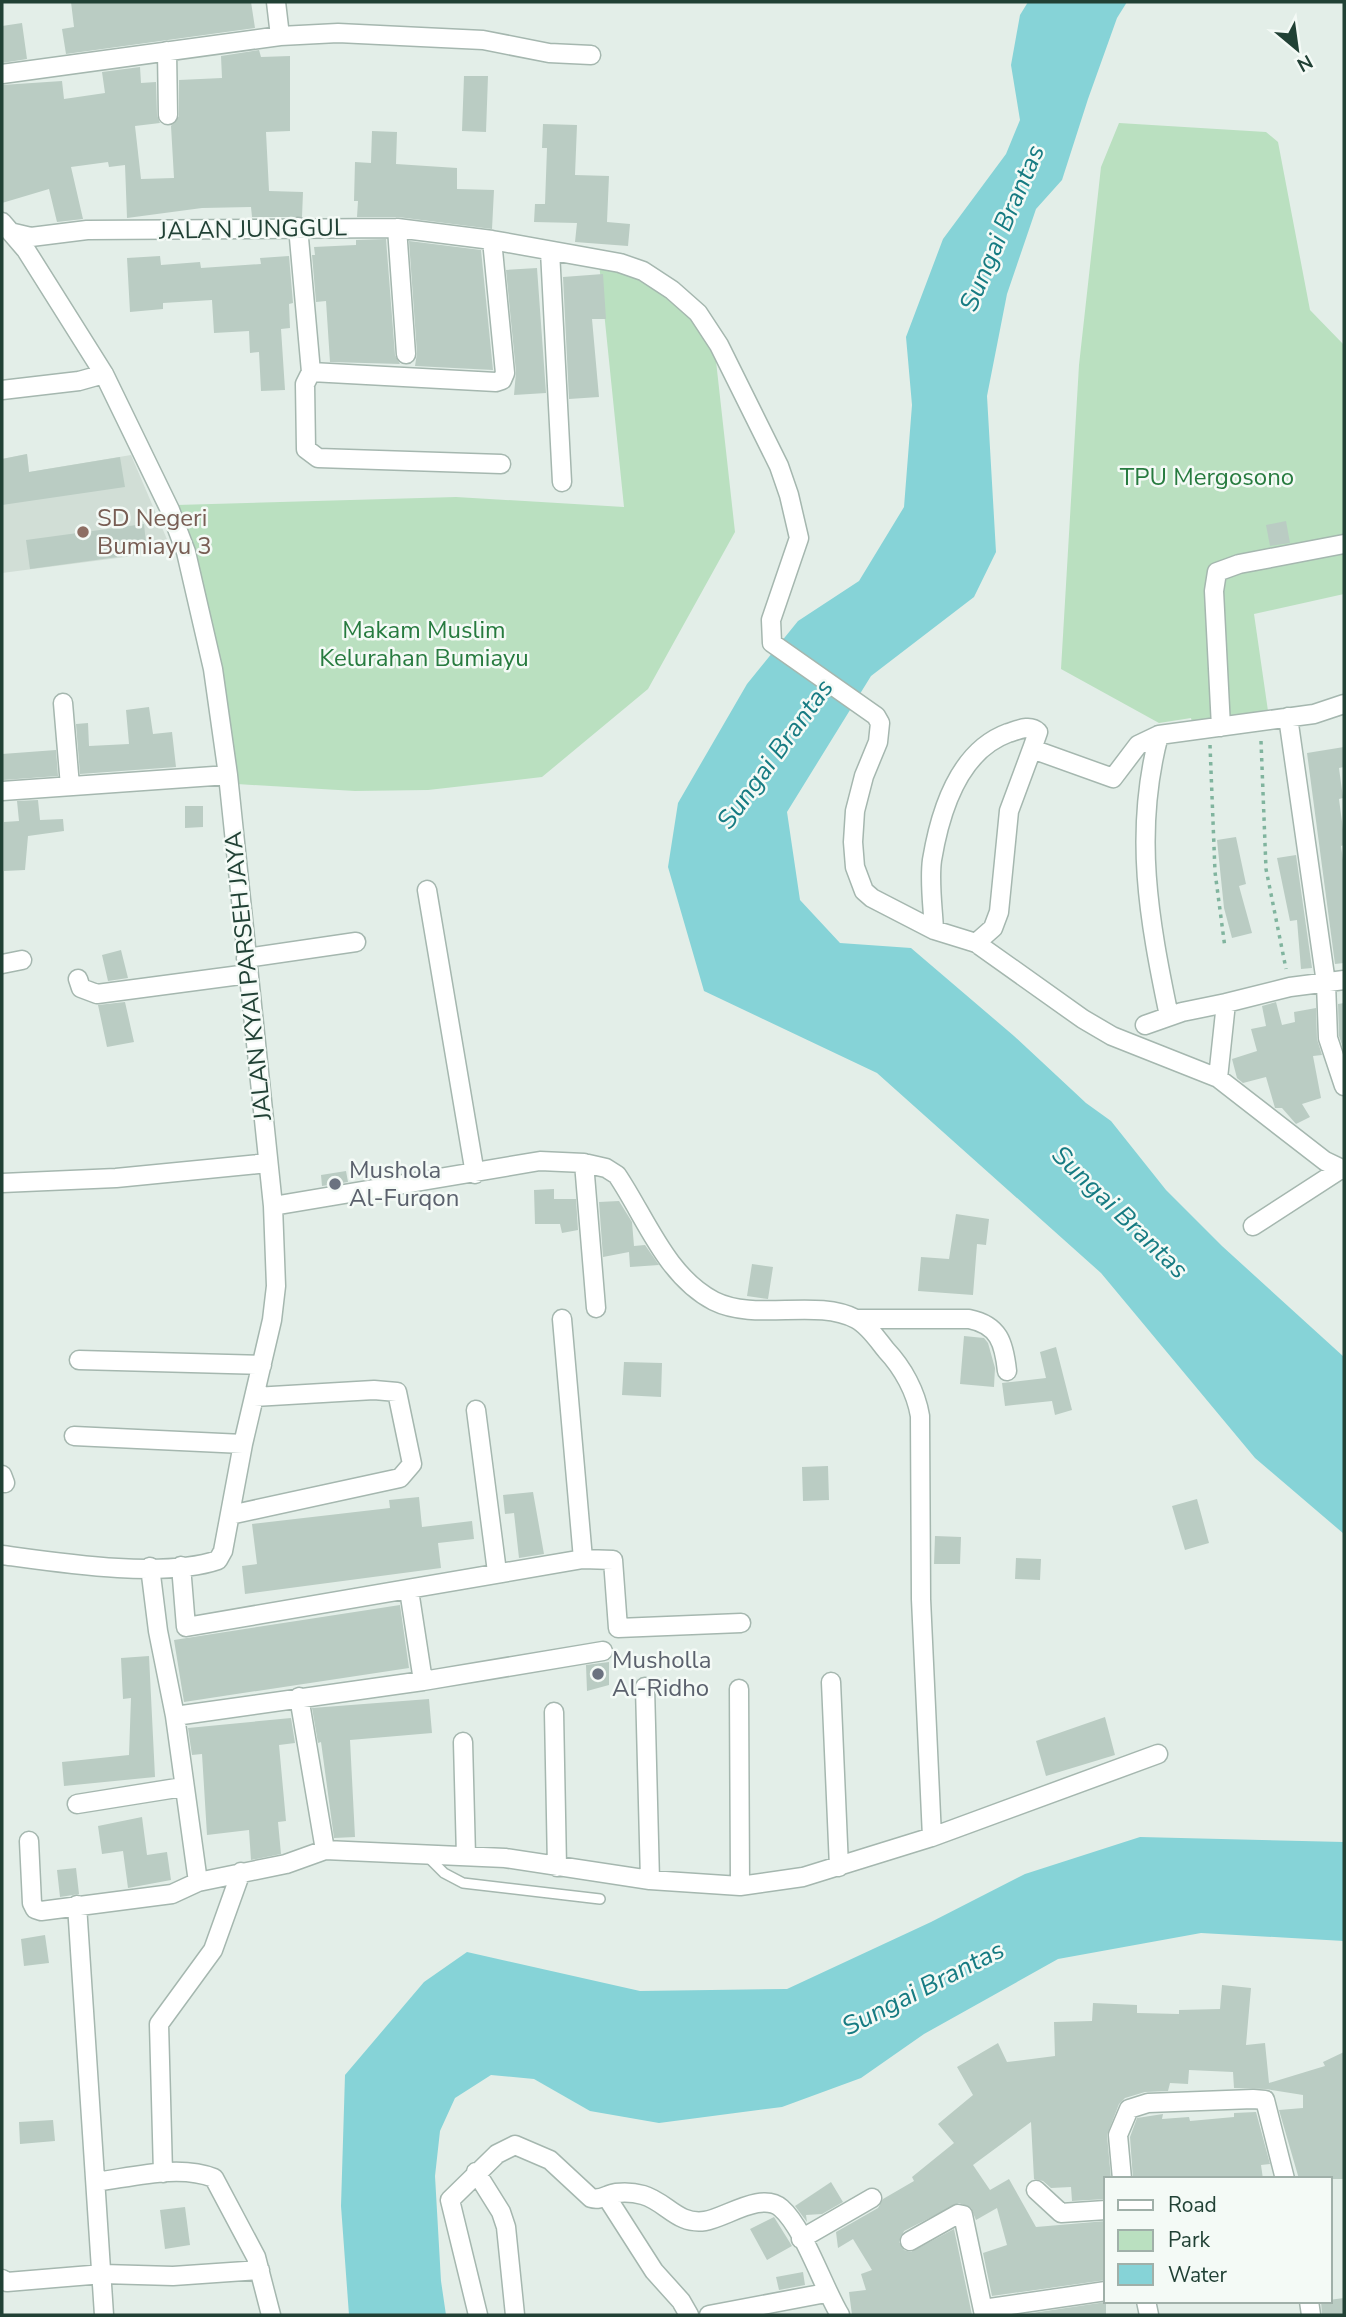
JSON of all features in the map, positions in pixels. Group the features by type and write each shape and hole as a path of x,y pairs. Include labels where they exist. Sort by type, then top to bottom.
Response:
{"street":[{"path":"276,2 281,36"},
{"path":"2,74 281,36 338,33 483,40 549,53 591,55"},
{"path":"167,51 168,115"},
{"path":"298,227 311,372 305,384 306,449 311,456 501,464"},
{"name":"JALAN JUNGGUL","path":"8,228 30,237 87,230 229,231 298,227 397,229 492,240 620,263 650,275 698,313 719,345 779,466 798,531 794,555 771,620 772,643 876,716 880,723 880,733 863,776 855,811 855,867 864,891 872,898 934,930"},
{"name":"JALAN KYAI PARSEH JAYA","path":"2,1555 150,1567 181,1566 218,1560 223,1551 276,1286 273,1206 228,775 214,669 186,552 170,510 104,374 8,228"},
{"path":"397,229 406,354"},
{"path":"311,372 496,382 502,380 505,373 492,240"},
{"path":"550,251 562,482"},
{"path":"2,390 79,381 104,374"},
{"path":"1216,728 1214,591 1217,572 1239,564 1344,544"},
{"path":"63,703 71,786"},
{"path":"1032,749 1113,778 1138,745 1159,735 1314,714 1344,704"},
{"path":"1288,717 1326,983 1328,1038 1344,1086"},
{"path":"976,943 993,928 999,912 1009,811 1038,732 1028,728 1003,735 969,757 947,806 932,862 934,930 976,943 1093,1025 1133,1045 1218,1078 1325,1161 1342,1170 1253,1226"},
{"path":"1159,735 1151,768 1147,804 1145,878 1154,946 1170,1016"},
{"path":"2,791 228,775"},
{"path":"427,890 475,1174"},
{"path":"78,979 82,988 97,994 356,942"},
{"path":"2,964 22,960"},
{"path":"1145,1025 1170,1016 1290,987 1344,979"},
{"path":"1218,1078 1226,1003"},
{"path":"2,1183 116,1178 268,1163"},
{"path":"273,1206 475,1174 519,1163 584,1163 606,1168 617,1175 663,1251 685,1279 714,1301 738,1310 820,1311 856,1319 969,1319 983,1322 993,1328 1003,1343 1007,1371"},
{"path":"584,1163 596,1308"},
{"path":"562,1319 583,1559"},
{"path":"856,1319 892,1356 917,1400 920,1416 922,1599 932,1837"},
{"path":"79,1360 262,1365"},
{"path":"230,1516 400,1478 412,1464 397,1392 374,1390 254,1397"},
{"path":"476,1410 497,1572"},
{"path":"75,1436 243,1444"},
{"path":"159,1631 583,1559 613,1560 618,1628 741,1623"},
{"path":"181,1566 186,1627"},
{"path":"150,1567 175,1716 198,1882"},
{"path":"409,1590 423,1681"},
{"path":"175,1716 423,1681 603,1651"},
{"path":"831,1682 839,1867"},
{"path":"645,1687 650,1880"},
{"path":"739,1689 740,1886"},
{"path":"299,1697 325,1850"},
{"path":"554,1712 557,1867"},
{"path":"463,1742 466,1856"},
{"path":"29,1841 35,1909 172,1895 198,1882 286,1864 325,1850 466,1856 650,1880 740,1886 803,1877 839,1867 932,1837 1158,1754"},
{"path":"77,1804 183,1787"},
{"path":"163,2173 159,2024 213,1950 241,1872"},
{"path":"77,1905 104,2315"},
{"path":"1122,2177 1118,2135 1129,2109 1148,2103 1253,2099 1265,2100 1284,2177"},
{"path":"478,2315 449,2204 454,2193 476,2172 503,2150 520,2146 550,2160 591,2198 619,2192 642,2195 663,2204 684,2221 692,2222 771,2203 781,2208 801,2239 826,2293 840,2315"},
{"path":"476,2172 501,2212 506,2227 514,2315"},
{"path":"96,2182 163,2173 201,2173 214,2178 235,2214 260,2270 271,2315"},
{"path":"1036,2190 1061,2213 1104,2210"},
{"path":"606,2196 654,2271 681,2301 689,2315"},
{"path":"801,2239 872,2198"},
{"path":"910,2241 958,2214 963,2215 983,2312 1104,2291"},
{"path":"2,2279 7,2282 103,2274 173,2276 260,2270"},
{"path":"709,2315 826,2293"}],"lane":[{"path":"423,1853 444,1873 463,1883 600,1899"}],"path":[{"path":"1260,721 1266,869 1290,987"},
{"path":"1216,728 1215,872 1225,948"}],"shaded area":[{"name":"SD Negeri Bumiayu 3","path":"27,454 29,472 131,455 172,551 2,573 2,459"}],"green space":[{"name":"TPU Mergosono","path":"1119,123 1266,132 1278,142 1310,310 1344,345 1344,594 1254,614 1268,711 1193,727 1191,718 1159,723 1061,669 1079,365 1101,167"},
{"name":"Makam Muslim Kelurahan Bumiayu","path":"599,263 638,275 683,305 715,352 735,532 648,689 542,777 428,790 355,791 237,784 176,505 456,497 624,507"}],"water":[{"name":"Sungai Brantas","path":"1028,2 1127,2 1117,18 1062,180 1036,209 1007,294 987,396 996,552 974,597 871,676 787,812 800,900 840,943 911,948 1014,1036 1086,1103 1111,1121 1166,1190 1222,1246 1344,1357 1344,1534 1255,1458 1101,1273 877,1073 704,991 668,867 678,803 747,684 798,621 859,581 904,507 912,405 906,337 943,239 1006,154 1020,120 1011,65 1020,15"},
{"name":"Sungai Brantas","path":"1140,1837 1344,1842 1344,1941 1201,1933 1058,1959 924,2034 861,2078 782,2107 659,2123 590,2111 534,2079 491,2075 455,2098 440,2131 435,2176 441,2281 446,2315 349,2315 341,2206 345,2075 424,1982 467,1952 640,1991 787,1989 931,1922 1025,1874"}],"building":[{"path":"71,2 251,2 255,28 66,54 62,29 74,27"},
{"path":"22,23 27,59 2,63 2,26"},
{"path":"259,50 261,57 290,56 290,131 266,132 269,191 303,192 302,217 252,217 251,207 202,208 127,218 125,165 109,167 108,162 71,167 83,219 57,222 49,189 2,203 2,85 62,81 64,99 105,93 102,72 140,67 141,83 156,82 157,115 160,123 135,126 141,179 174,178 171,126 179,116 179,80 222,78 221,56"},
{"path":"464,76 488,76 486,132 462,131"},
{"path":"543,124 577,125 575,175 609,176 607,222 630,224 628,246 575,242 577,223 534,222 535,204 545,204 547,148 542,148"},
{"path":"372,131 397,132 396,164 457,168 457,189 494,190 492,229 398,217 357,217 358,201 354,201 355,162 371,163"},
{"path":"386,239 395,355 400,364 330,362 326,301 316,302 312,255 315,255 314,247 356,245 356,240"},
{"path":"409,241 481,250 493,370 415,366 417,353"},
{"path":"160,256 161,265 200,262 201,268 261,264 260,258 289,256 293,303 289,304 290,328 281,329 285,390 261,391 259,352 250,353 249,331 214,333 212,300 163,303 163,309 130,312 127,258"},
{"path":"537,268 546,393 514,395 516,372 506,270"},
{"path":"603,274 606,319 592,319 599,397 569,399 563,277"},
{"path":"27,454 29,472 120,457 125,487 2,505 2,459"},
{"path":"1286,521 1290,543 1270,546 1266,525"},
{"path":"144,524 147,553 30,569 26,540"},
{"path":"149,707 153,734 172,732 176,767 80,774 76,724 88,723 89,746 129,744 126,710"},
{"path":"1344,747 1344,767 1339,768 1343,798 1339,799 1344,837 1344,845 1341,846 1344,867 1344,963 1335,964 1307,753"},
{"path":"56,750 58,776 3,780 2,754"},
{"path":"38,800 40,820 63,819 64,831 28,836 25,870 4,871 4,822 19,821 17,801"},
{"path":"185,806 203,806 203,827 185,828"},
{"path":"1236,837 1246,884 1239,886 1252,933 1232,938 1224,908 1217,840"},
{"path":"1296,855 1312,968 1301,969 1297,920 1290,921 1277,858"},
{"path":"121,950 128,978 108,981 102,955"},
{"path":"125,1002 134,1042 107,1047 98,1005"},
{"path":"1276,1002 1282,1025 1295,1022 1294,1012 1316,1008 1317,1039 1322,1055 1313,1056 1321,1098 1302,1104 1310,1117 1296,1124 1282,1108 1275,1108 1266,1077 1243,1083 1237,1078 1232,1059 1257,1051 1251,1029 1266,1026 1262,1006"},
{"path":"1344,1003 1344,1051 1339,1036 1338,1004"},
{"path":"346,1171 348,1182 322,1186 321,1175"},
{"path":"554,1189 554,1199 576,1199 578,1230 562,1233 560,1224 535,1224 534,1190"},
{"path":"619,1201 632,1222 634,1246 645,1245 659,1265 630,1267 629,1252 603,1257 599,1202"},
{"path":"956,1214 989,1219 986,1245 977,1244 973,1295 918,1291 921,1257 949,1259"},
{"path":"752,1264 773,1267 768,1299 747,1296"},
{"path":"964,1336 984,1338 988,1343 995,1368 994,1387 960,1384"},
{"path":"1056,1347 1072,1410 1055,1415 1052,1401 1005,1406 1002,1383 1046,1378 1040,1352"},
{"path":"624,1362 662,1363 661,1397 622,1395"},
{"path":"828,1466 829,1500 803,1501 802,1467"},
{"path":"533,1492 544,1554 519,1558 514,1513 505,1514 503,1495"},
{"path":"419,1497 422,1527 472,1521 474,1539 438,1543 441,1568 245,1594 242,1566 257,1564 252,1524 390,1508 389,1500"},
{"path":"1197,1499 1209,1543 1185,1550 1172,1506"},
{"path":"935,1536 961,1537 960,1564 934,1564"},
{"path":"1016,1558 1041,1559 1040,1580 1015,1579"},
{"path":"400,1605 409,1668 184,1702 174,1640"},
{"path":"149,1656 155,1777 64,1786 62,1762 129,1755 131,1698 123,1699 121,1658"},
{"name":"Musholla Al-Ridho","path":"609,1662 609,1685 587,1691 586,1665"},
{"path":"429,1699 432,1733 350,1740 355,1837 334,1838 321,1742 318,1743 312,1708"},
{"path":"1105,1717 1115,1755 1046,1776 1036,1741"},
{"path":"291,1718 295,1743 279,1745 286,1821 278,1822 281,1854 251,1860 249,1830 207,1835 202,1754 192,1755 188,1728"},
{"path":"142,1817 147,1855 167,1852 171,1880 128,1888 123,1851 102,1854 98,1826"},
{"path":"76,1868 79,1894 60,1897 57,1870"},
{"path":"45,1935 49,1963 24,1966 21,1939"},
{"path":"1222,1985 1251,1988 1246,2045 1265,2043 1269,2083 1325,2066 1323,2062 1344,2052 1344,2179 1298,2177 1279,2110 1303,2108 1303,2095 1266,2089 1234,2088 1233,2072 1189,2070 1188,2084 1170,2083 1168,2091 1145,2092 1125,2098 1119,2104 1107,2135 1111,2177 1104,2177 1104,2199 1072,2201 1071,2187 1051,2188 1043,2181 1034,2179 1031,2122 973,2165 990,2190 1009,2179 1036,2227 1104,2221 1104,2280 992,2296 983,2253 1007,2245 997,2208 976,2220 971,2208 959,2203 904,2231 899,2242 904,2250 911,2252 954,2229 972,2315 852,2315 849,2292 866,2290 861,2274 872,2270 853,2239 838,2248 836,2232 878,2208 883,2199 914,2181 912,2177 954,2143 938,2124 973,2095 957,2067 998,2043 1007,2062 1055,2056 1054,2022 1092,2021 1093,2003 1137,2005 1137,2013 1179,2014 1179,2010 1220,2009"},
{"path":"1256,2112 1270,2164 1261,2165 1263,2177 1133,2177 1130,2137 1137,2118 1163,2114 1162,2119 1189,2117 1190,2121 1234,2117 1234,2113"},
{"path":"53,2120 55,2141 20,2144 19,2122"},
{"path":"831,2182 843,2202 822,2214 806,2215 807,2222 795,2206"},
{"path":"185,2207 190,2245 165,2249 160,2210"},
{"path":"774,2217 792,2246 767,2260 750,2229"},
{"path":"803,2272 805,2285 779,2290 776,2277"},
{"path":"1344,2298 1344,2315 1322,2315 1321,2303 1332,2303 1332,2300"},
{"path":"1104,2302 1106,2303 1106,2315 1019,2315"}],"place":[{"name":"SD Negeri Bumiayu 3","path":"83,532"},
{"name":"Mushola Al-Furqon","path":"335,1184"},
{"name":"Musholla Al-Ridho","path":"598,1674"}]}
